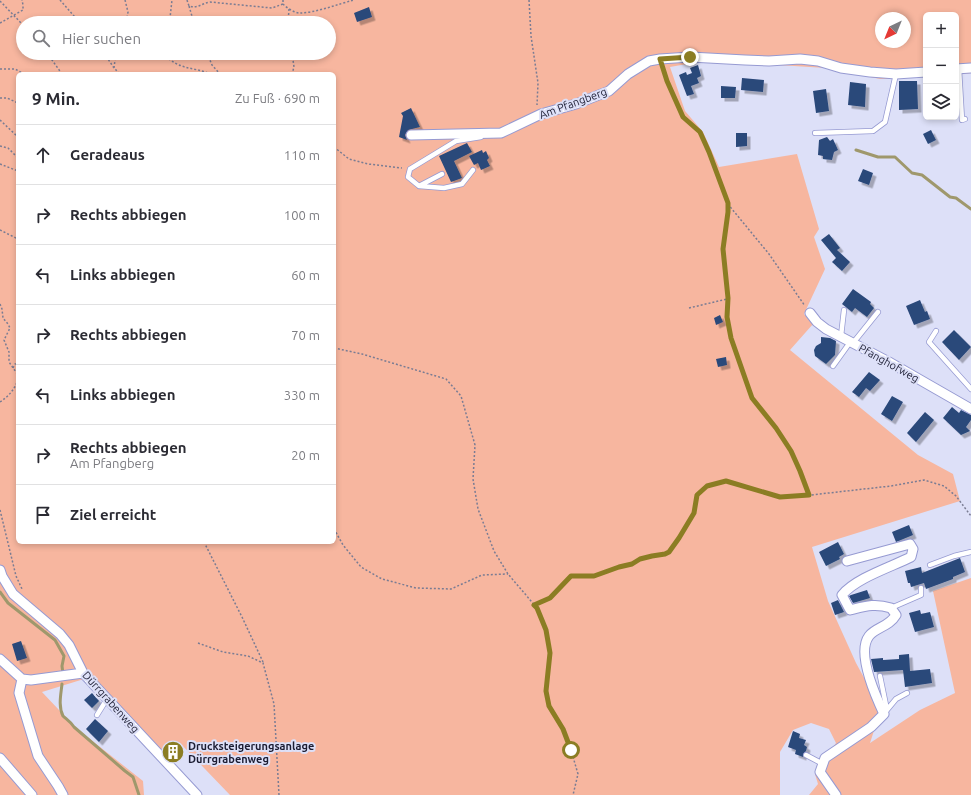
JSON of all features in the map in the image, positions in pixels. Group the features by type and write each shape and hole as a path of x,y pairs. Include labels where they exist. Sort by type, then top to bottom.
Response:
{"street":[{"name":"Am Pfangberg","path":"411,135 501,133 540,114 576,104 609,91 628,74 648,61 660,59 690,57 745,60 800,59 818,61 841,68 896,74 923,72"},
{"path":"959,69 971,68"},
{"name":"Pfanghofweg","path":"810,313 817,322 826,328 971,409"},
{"path":"836,795 820,772 825,758 871,727 885,712 871,685 865,657 866,646 869,636 892,622 896,616 891,608 881,605 871,605 850,610 842,595 846,590 867,578 911,557 913,549 910,544 846,561"},
{"name":"Dürrgrabenweg","path":"0,570 2,576 14,594 60,634 69,645 82,673 197,795"},
{"path":"0,659 22,679 31,680 82,673"},
{"path":"22,679 19,693 38,756 63,795"},
{"path":"0,758 32,795"}],"lane":[{"path":"815,133 873,131 885,122 896,74"},
{"path":"958,84 962,120 966,119"},
{"path":"473,170 462,184 444,188 420,186 408,177 410,169 456,142 501,133"},
{"path":"420,186 442,174"},
{"path":"840,336 844,310"},
{"path":"833,366 878,312"},
{"path":"936,331 930,342 971,389"},
{"path":"930,565 954,556 971,552"},
{"path":"891,608 921,595 921,588"},
{"path":"880,676 885,712"},
{"path":"885,712 896,699 907,693"},
{"path":"97,715 107,699"},
{"path":"806,755 823,764"}],"path":[{"path":"0,23 23,10 24,5 22,0"},
{"path":"60,0 74,16"},
{"path":"125,0 128,12 127,16"},
{"path":"170,16 172,0"},
{"path":"187,0 192,16"},
{"path":"283,4 289,9 298,13 313,11 354,0"},
{"name":"Am Pfangberg","path":"529,0 531,36 538,83 537,105"},
{"path":"0,1 16,16"},
{"path":"189,6 198,7 210,2 272,8 283,4"},
{"path":"288,16 289,9"},
{"path":"660,59 667,81 683,117 700,132 728,203 769,254 810,313"},
{"path":"53,60 61,72"},
{"path":"109,60 118,72"},
{"path":"114,68 115,60"},
{"path":"169,60 185,68 202,72"},
{"path":"210,60 218,72"},
{"path":"293,60 294,67 293,72"},
{"path":"0,68 15,69 20,72"},
{"path":"0,98 7,98 16,102"},
{"path":"0,120 16,135"},
{"path":"0,146 8,148 16,156"},
{"path":"336,149 349,159 368,164 410,169"},
{"path":"0,164 16,170"},
{"path":"728,203 723,249 728,298 727,317 731,338 752,398 776,428 791,451 809,495"},
{"path":"0,230 16,238"},
{"path":"689,308 728,298"},
{"path":"0,304 2,318 10,328 4,340 9,352 9,362 16,372"},
{"path":"336,348 362,354 446,379 461,396 475,445 473,479 478,509 494,551 508,574 537,608 546,630 550,653 546,691 549,706 563,729 578,774 573,795"},
{"path":"13,368 16,364"},
{"path":"0,402 16,387"},
{"path":"534,605 550,598 571,576 594,576 632,564 646,557 669,552 694,513 697,495 707,486 726,481 780,497 809,495 924,480 944,486 956,496 971,516"},
{"path":"0,510 16,576 24,592"},
{"path":"336,532 344,546 361,567 382,579 416,588 451,589 482,575 508,574"},
{"path":"205,544 242,617 263,663 274,704 279,795"},
{"path":"198,643 223,652 248,656 263,663"}],"shaded area":[{"path":"0,0 971,0 971,73 959,75 959,12 923,12 923,77 880,79 826,68 728,62 698,62 670,67 685,111 703,132 719,167 797,154 819,229 814,237 825,269 804,314 813,324 790,350 918,455 953,474 960,501 812,547 828,601 856,663 881,709 870,743 920,710 955,693 933,591 971,578 971,795 809,795 818,784 815,774 836,743 829,729 811,723 793,730 780,752 780,795 230,795 179,742 156,752 84,679 42,692 76,728 143,781 144,795 0,795"}],"building":[{"path":"369,7 372,17 357,22 354,13"},
{"path":"698,65 701,76 697,78 699,83 691,86 694,94 687,96 679,75 686,72 687,75 692,73 690,68"},
{"path":"742,78 764,80 763,92 741,90"},
{"path":"899,81 917,81 918,109 899,110"},
{"path":"850,82 866,84 865,107 848,105"},
{"path":"721,86 736,87 735,98 721,98"},
{"path":"826,89 829,111 816,113 813,91"},
{"path":"411,108 420,127 408,130 405,135 407,140 399,137 403,116 401,113"},
{"path":"931,130 936,140 928,144 923,134"},
{"path":"736,133 747,133 747,146 736,147"},
{"path":"827,137 830,141 833,139 838,150 834,152 832,160 823,159 823,156 818,155 819,140"},
{"path":"467,143 472,152 454,161 462,178 451,182 439,156"},
{"path":"482,150 483,153 486,151 489,158 487,160 490,166 481,170 478,163 474,165 469,156"},
{"path":"863,169 873,173 869,185 858,181"},
{"path":"829,234 840,248 837,250 850,262 842,271 832,262 836,258 821,240"},
{"path":"853,289 871,302 870,304 874,308 867,317 855,308 852,312 842,304"},
{"path":"920,300 930,319 914,325 906,306"},
{"path":"720,315 723,322 716,325 714,318"},
{"path":"954,330 971,347 959,360 942,342"},
{"path":"821,337 830,338 836,341 835,355 826,364 815,356 814,350 816,346 821,343"},
{"path":"726,357 727,365 718,367 716,359"},
{"path":"869,372 880,380 870,391 866,388 859,397 852,392"},
{"path":"892,396 903,402 892,421 881,414"},
{"path":"952,407 959,413 961,410 971,415 971,420 966,427 970,431 961,435 943,418"},
{"path":"925,412 934,420 916,442 907,433"},
{"path":"909,525 913,535 896,542 892,532"},
{"path":"838,542 844,554 839,557 840,559 826,566 819,552"},
{"path":"960,558 965,572 953,577 953,579 926,589 924,583 911,587 910,583 908,583 905,571 921,567 922,573"},
{"path":"867,590 870,598 853,603 849,596"},
{"path":"838,600 844,612 835,615 831,603"},
{"path":"920,610 921,614 930,612 934,627 915,632 909,613"},
{"path":"21,641 27,658 17,661 12,644"},
{"path":"909,654 910,671 930,669 932,683 905,687 903,670 874,672 871,659 899,659 899,655"},
{"path":"92,693 99,701 92,708 84,700"},
{"path":"95,719 108,731 99,742 86,729"},
{"path":"793,731 800,734 799,738 806,740 804,745 807,747 803,757 795,754 796,750 788,747"}],"waterway":[{"path":"856,150 878,157 895,157 912,173 922,175 950,197 956,198 971,209"},
{"path":"0,592 8,603 55,640 64,656 62,666 63,674"},
{"path":"62,684 60,704 63,716 133,777 139,795"}],"place":[{"name":"Drucksteigerungsanlage Dürrgrabenweg","path":"173,752"}],"route":[{"path":"571,750 563,729 549,706 546,691 550,653 546,630 537,608 534,605 550,598 571,576 594,576 632,564 640,559 660,556 669,552 694,513 697,495 707,486 726,481 780,497 809,495 791,451 776,428 752,398 731,338 727,317 728,298 723,249 728,203 700,132 683,117 667,81 660,59 690,57"}]}
